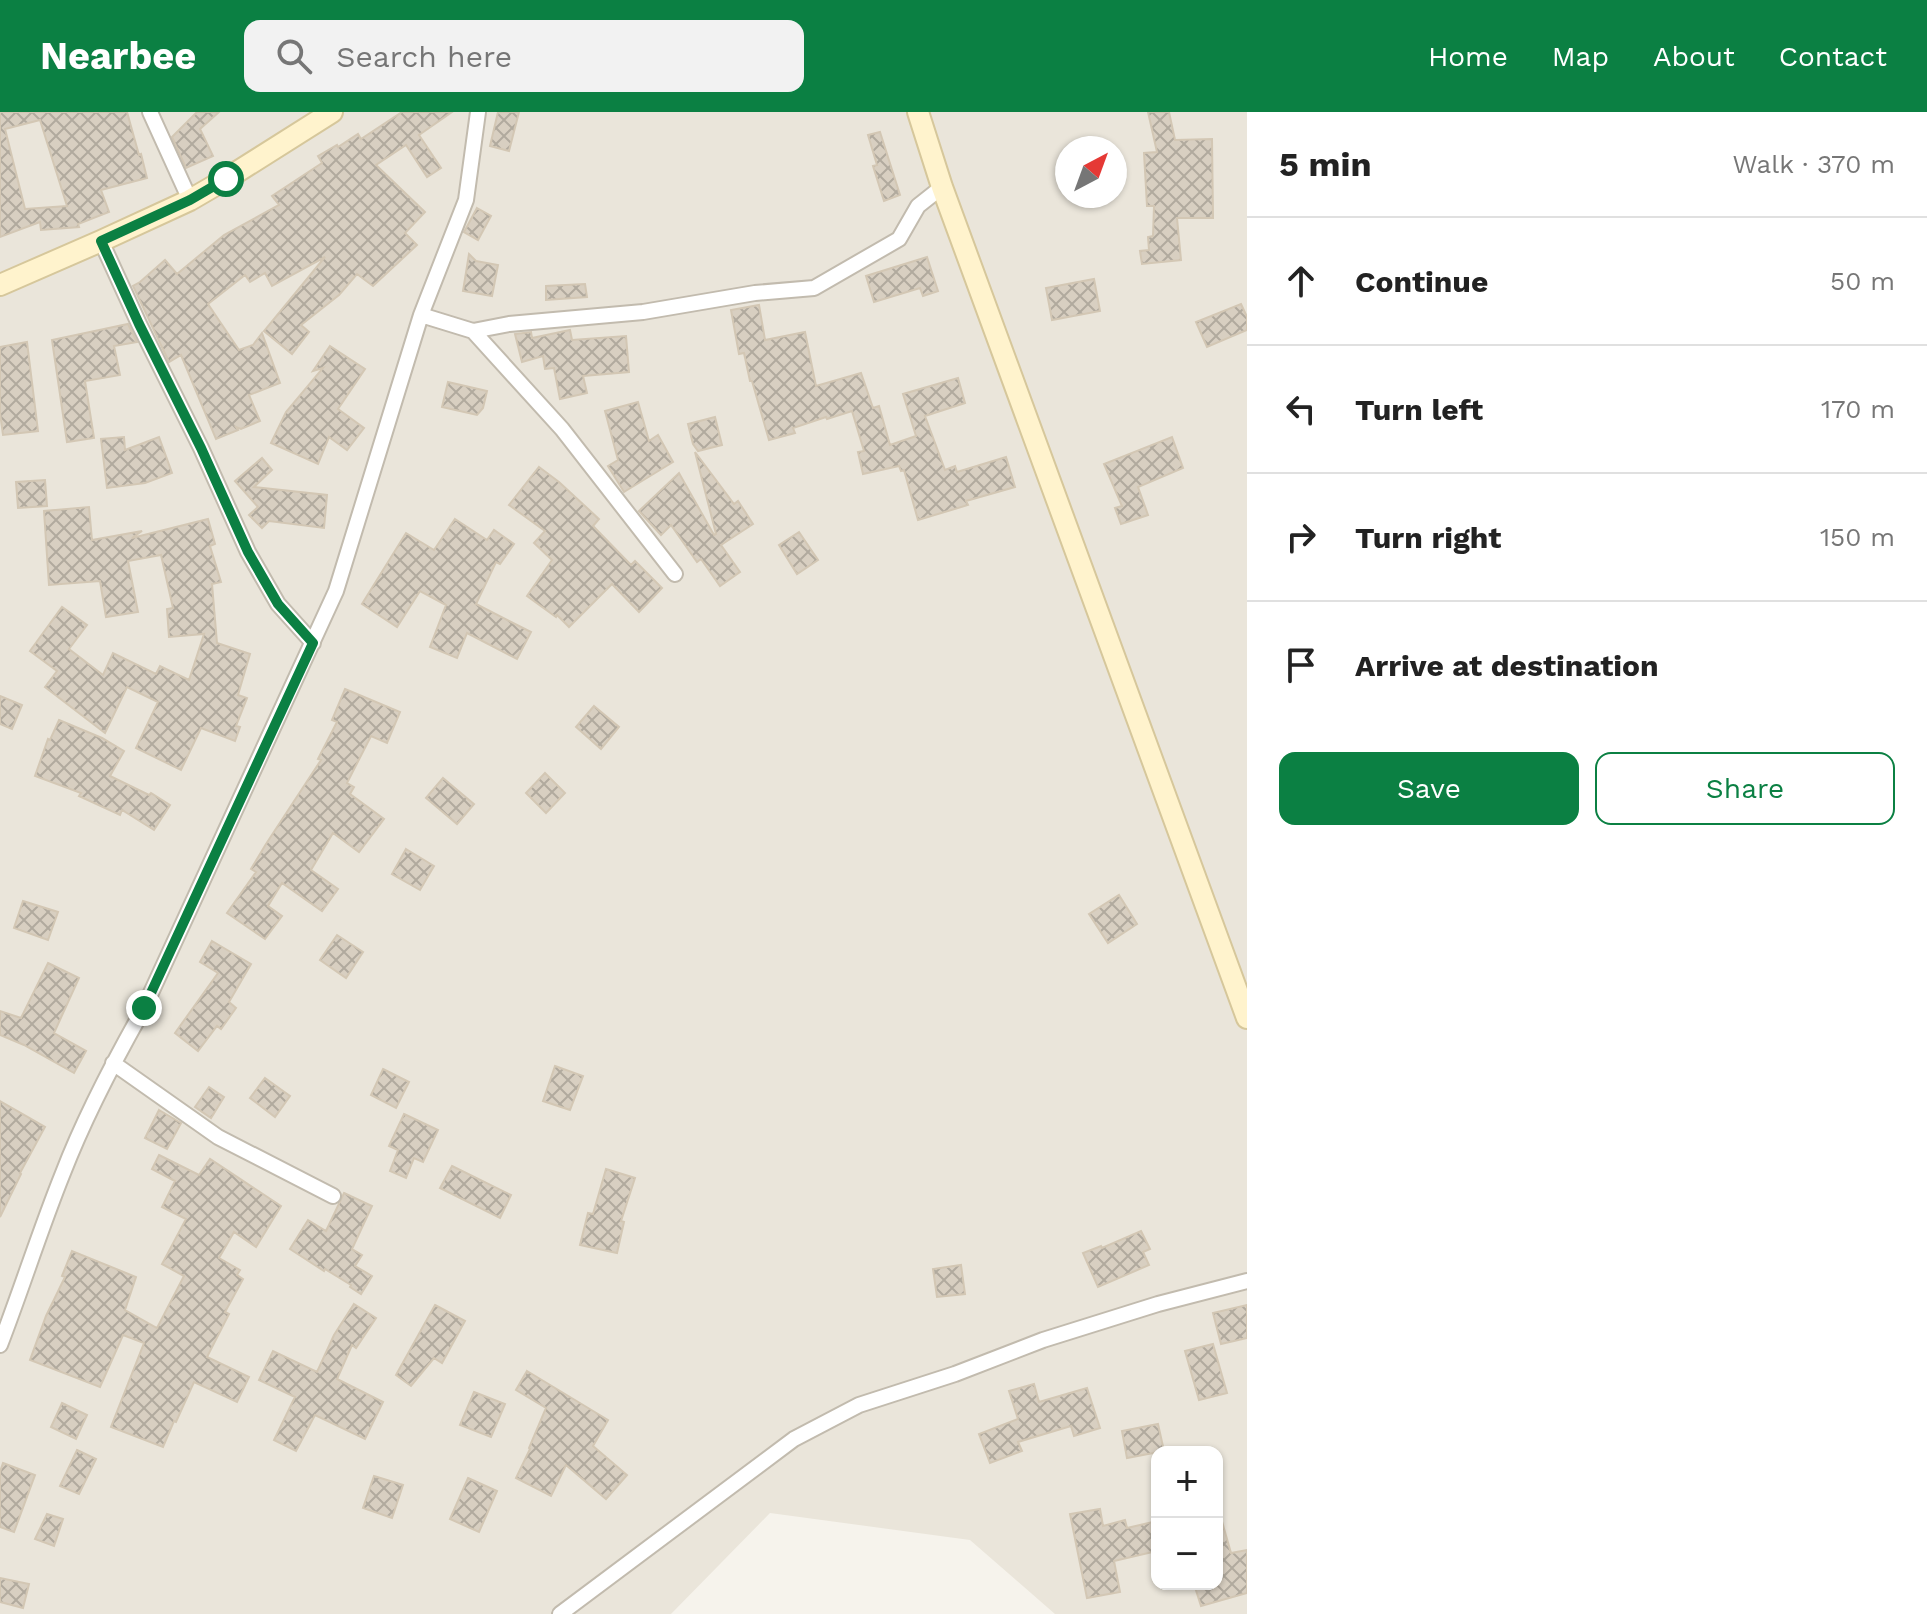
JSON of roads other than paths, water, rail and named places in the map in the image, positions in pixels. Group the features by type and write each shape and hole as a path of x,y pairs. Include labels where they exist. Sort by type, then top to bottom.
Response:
{"main road":[{"path":"0,285 190,200 332,112"},
{"path":"918,112 942,187 1247,1018"}],"street":[{"path":"150,112 190,200"},
{"path":"0,1345 63,1173 113,1063 144,1008 336,591 421,315 466,200 478,112"},
{"path":"421,315 473,331 509,324 643,312 755,293 814,288 899,239 918,206 942,187"},
{"path":"101,241 248,552 278,604 313,643"},
{"path":"473,331 562,429 675,574"},
{"path":"113,1063 218,1137 333,1196"},
{"path":"560,1614 794,1439 859,1405 955,1374 1043,1340 1158,1304 1247,1281"}]}
